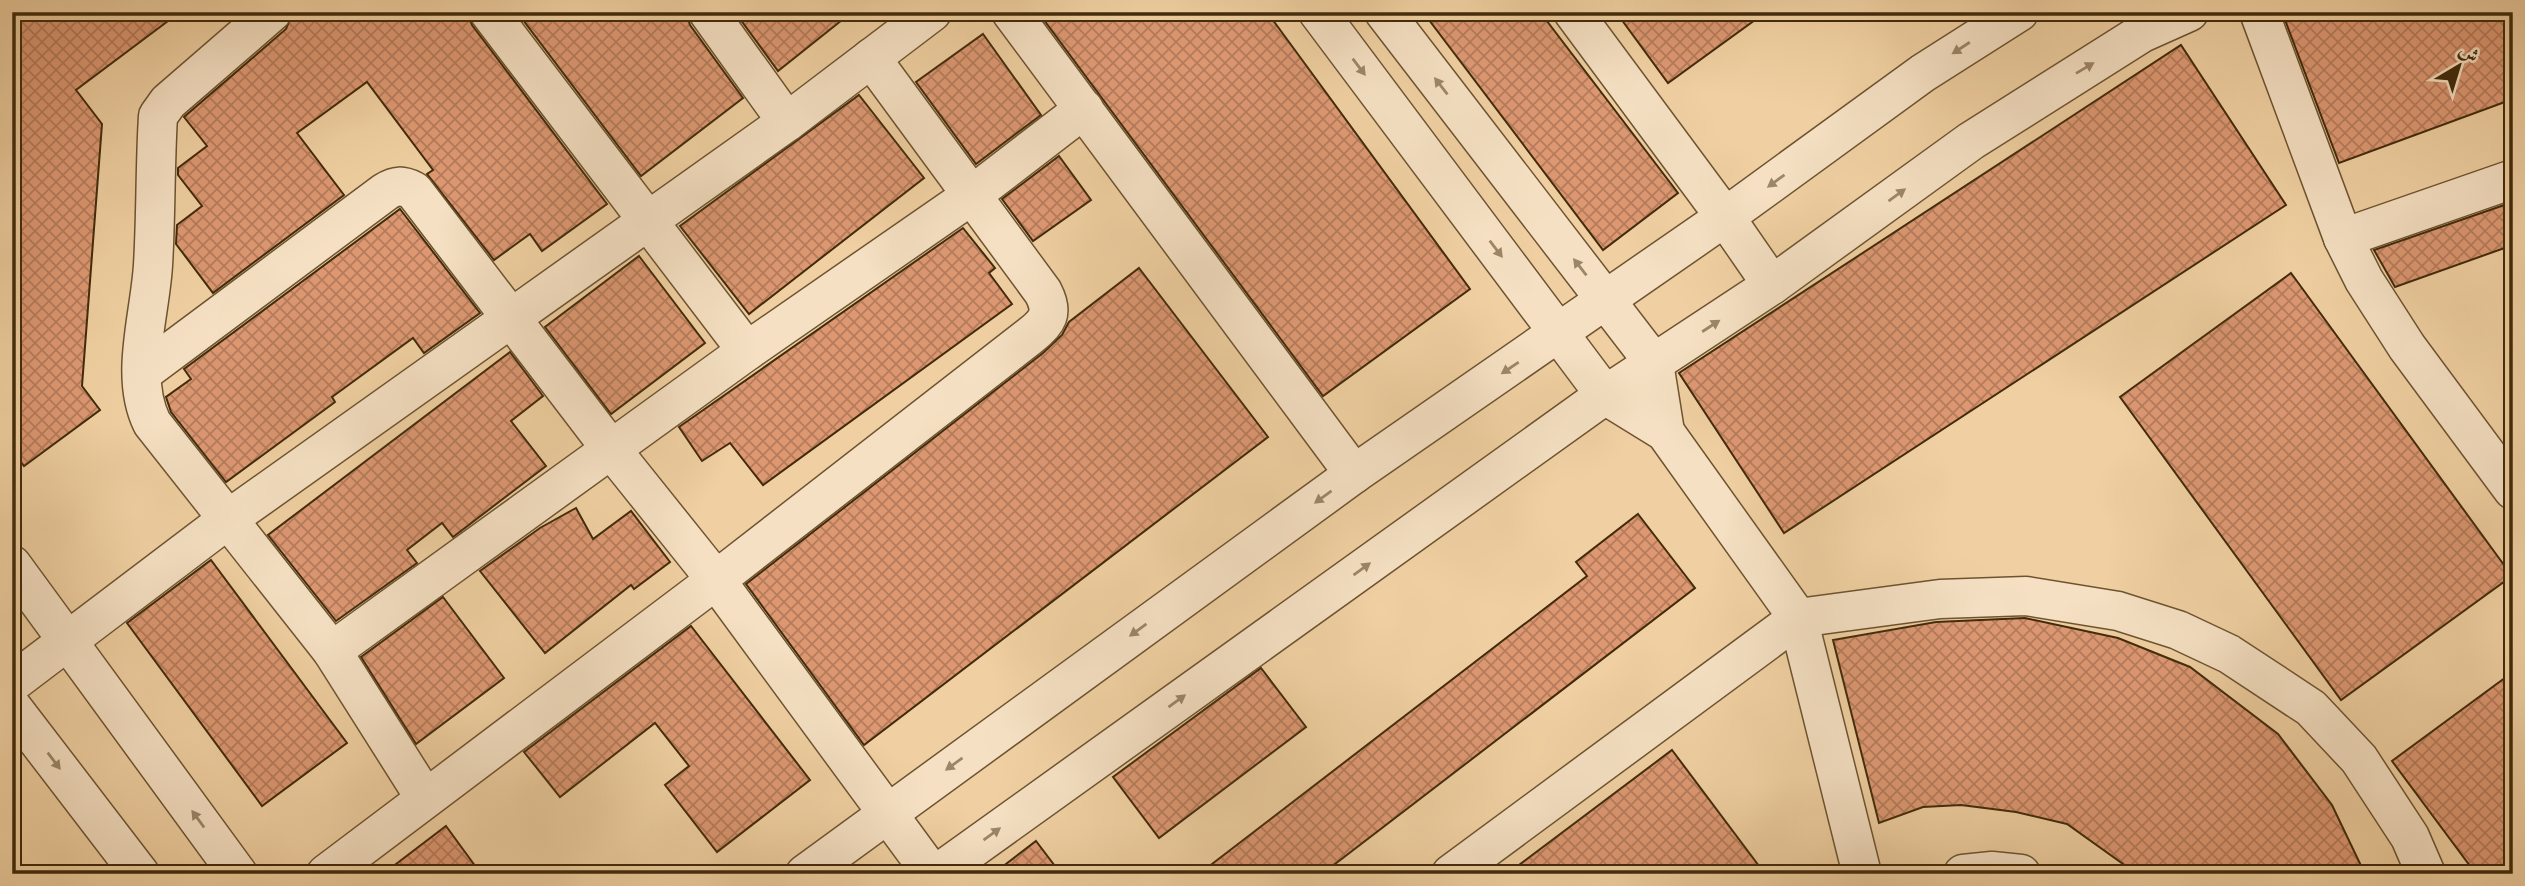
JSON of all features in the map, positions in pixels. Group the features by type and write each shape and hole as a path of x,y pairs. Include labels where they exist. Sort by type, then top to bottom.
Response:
{"street":[{"path":"272,12 169,102 158,116 153,267 142,373 143,405 152,423 332,651 425,798"},
{"path":"489,12 747,351"},
{"path":"708,12 787,122"},
{"path":"12,683 227,520 787,122 932,12"},
{"path":"1011,12 1354,474"},
{"path":"1318,12 1605,395 1665,432 1798,618 1862,874"},
{"path":"1384,12 1654,363 1665,432"},
{"path":"1573,12 1726,217 1772,285"},
{"path":"806,874 1354,474 1726,217 1923,74 2019,12"},
{"path":"142,373 395,186 404,186 414,191 611,449 716,580 934,874 1605,395 1772,285 1971,141 2142,33 2189,12"},
{"path":"2259,12 2343,238 2364,280 2406,346 2513,490"},
{"path":"326,874 716,580 1030,336 1050,316 1051,306 1043,292 870,58"},
{"path":"332,651 747,351 972,195 1084,109"},
{"path":"2343,238 2513,179"},
{"path":"12,565 238,874"},
{"path":"1451,874 1798,618 1940,599 2026,596 2118,611 2178,630 2229,654 2311,708 2359,759 2410,836 2426,874"},
{"path":"12,707 140,874"},
{"path":"1963,874 1992,871 2021,874"}],"building":[{"path":"12,12 180,12 76,90 102,124 82,386 100,410 24,466 12,450"},
{"path":"293,12 468,12 472,25 607,204 542,251 530,234 494,260 427,174 433,170 367,82 297,133 344,195 213,293 176,244 177,225 202,206 178,175 178,168 207,146 184,117 286,29"},
{"path":"517,12 686,12 690,25 743,98 641,176"},
{"path":"735,12 852,12 778,71"},
{"path":"1038,12 1267,12 1470,289 1323,396"},
{"path":"1423,12 1540,12 1678,193 1603,250"},
{"path":"1616,12 1766,12 1668,83"},
{"path":"2282,12 2513,12 2513,99 2339,163"},
{"path":"983,34 1041,115 976,164 916,82"},
{"path":"2181,45 2286,205 1784,533 1679,373"},
{"path":"859,95 924,178 749,314 680,226"},
{"path":"1059,156 1091,200 1033,241 1002,199"},
{"path":"2513,202 2513,245 2395,287 2374,250"},
{"path":"400,209 480,313 424,353 413,338 332,397 335,402 226,482 171,412 166,397 191,379 184,369"},
{"path":"963,228 995,268 989,273 1012,304 763,485 730,443 702,461 679,427"},
{"path":"639,256 705,343 611,414 545,327"},
{"path":"1139,268 1268,437 864,745 746,584 1043,353 1062,335 1069,322"},
{"path":"2291,273 2512,576 2341,700 2120,397"},
{"path":"510,352 543,396 511,421 546,466 453,537 442,523 407,550 417,563 336,621 268,535"},
{"path":"576,508 593,539 631,511 670,562 634,589 631,585 545,653 480,571 540,528"},
{"path":"1638,514 1695,588 1322,874 1199,874 1587,576 1576,562"},
{"path":"211,560 347,743 262,806 127,623"},
{"path":"443,597 504,678 416,744 361,657"},
{"path":"2025,618 2118,638 2190,667 2278,734 2332,805 2365,874 2130,874 2123,864 2067,824 2016,812 1961,805 1923,807 1879,823 1833,640 1936,622"},
{"path":"691,626 810,780 717,852 665,785 689,766 655,723 560,797 524,752"},
{"path":"1261,668 1306,727 1159,838 1113,777"},
{"path":"2513,672 2513,874 2476,874 2392,761"},
{"path":"1672,750 1765,874 1507,874"},
{"path":"446,826 481,874 383,874"},
{"path":"1036,841 1061,874 993,874"}]}
